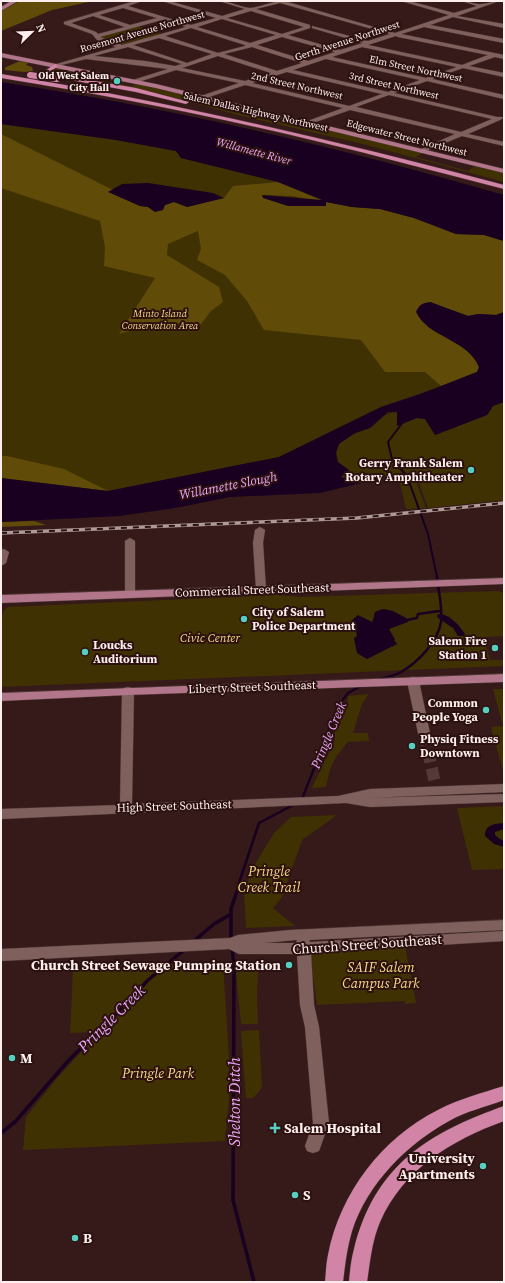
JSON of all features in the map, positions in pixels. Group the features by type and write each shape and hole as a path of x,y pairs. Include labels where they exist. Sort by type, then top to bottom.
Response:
{"highway":[{"path":"55,66 45,68 39,75 47,81 68,86"},
{"path":"55,66 48,71 51,75 150,93 234,116"},
{"name":"Salem Dallas Highway Northwest","path":"1,71 57,79 128,92 348,142 504,184"},
{"name":"Salem Dallas Highway Northwest","path":"1,76 68,86 140,100 318,138 504,188"},
{"path":"334,1282 336,1258 348,1216 367,1181 387,1158 414,1134 445,1115 504,1093"},
{"path":"358,1282 361,1251 380,1201 391,1185 414,1160 440,1142 477,1123 504,1113"}],"main road":[{"path":"1,9 15,1"},
{"name":"Edgewater Street Northwest","path":"1,55 135,81 504,171"},
{"name":"Commercial Street Southeast","path":"1,599 261,589 401,586 503,581"},
{"name":"Liberty Street Southeast","path":"1,697 128,691 323,685 417,685 504,678"}],"street":[{"path":"122,46 99,39 94,34 66,24 140,1"},
{"path":"164,1 340,52"},
{"path":"221,1 368,43"},
{"path":"279,1 396,34 504,57"},
{"name":"Rosemont Avenue Northwest","path":"55,66 279,1"},
{"path":"402,1 454,15 504,26"},
{"path":"464,1 483,6"},
{"name":"Gerth Avenue Northwest","path":"203,97 498,1"},
{"path":"123,6 309,63"},
{"path":"94,15 132,27"},
{"path":"96,36 163,18"},
{"path":"326,22 339,18"},
{"path":"135,81 320,24"},
{"path":"423,25 504,41"},
{"path":"160,36 277,73"},
{"path":"128,45 187,64"},
{"path":"362,45 504,76"},
{"path":"307,123 504,52"},
{"name":"2nd Street Northwest","path":"84,57 177,68 504,144"},
{"name":"Elm Street Northwest","path":"325,57 504,97"},
{"name":"3rd Street Northwest","path":"286,70 501,118"},
{"path":"421,151 501,118"},
{"path":"260,530 258,543 261,589"},
{"path":"130,541 130,594"},
{"path":"1,563 4,552"},
{"path":"417,685 424,734"},
{"path":"126,808 128,691"},
{"name":"High Street Southeast","path":"348,799 360,794 436,787 504,788"},
{"name":"High Street Southeast","path":"1,814 348,799 370,803 504,798"},
{"name":"Church Street Southeast","path":"1,955 231,943 239,948 251,943 303,941 504,925"},
{"name":"Church Street Southeast","path":"303,941 417,942 504,936"},
{"path":"303,941 307,1005 312,1028 321,1123 313,1146"}],"green space":[{"path":"20,1 93,1 52,10 1,31 1,11"},
{"path":"137,26 161,34 121,45 100,37"},
{"path":"20,61 28,63 26,65 32,67 33,71 24,72 5,70 6,67"},
{"path":"60,68 93,75 89,77 93,79 131,86 138,84 209,101 204,103 275,122 287,120 422,153 416,157 468,171 475,166 504,173 504,182 367,145 242,116 163,95 52,73 51,71 53,69"},
{"name":"Minto Island Conservation Area","path":"1,124 116,140 176,151 181,158 278,182 323,200 307,260 441,386 381,407 279,457 108,491 1,478"},
{"path":"1,134 113,190 109,192 140,206 148,207 155,212 165,205 174,202 187,207 224,198 233,186 278,182 323,200 312,200 293,196 262,195 288,206 326,206 326,202 352,207 380,209 414,218 456,234 484,235 504,241 504,312 496,315 478,314 468,316 430,302 427,326 464,348 479,367 477,372 441,386 425,372 385,372 361,340 264,330 247,301 225,275 197,260 201,249 198,231 168,244 167,255 219,287 223,302 211,311 201,324 162,322 119,334 155,278 104,266 105,247 100,221 1,188"},
{"path":"504,402 504,500 428,508 416,474 409,473 414,476 426,508 406,509 398,475 369,476 361,483 341,477 336,455 337,448 340,443 349,436 373,426 387,414 398,412 397,426 417,418 425,419 435,435 487,415 493,406"},
{"path":"1,456 7,456 64,469 108,491 1,478"},
{"path":"34,521 46,525 1,527 1,522"},
{"name":"Civic Center","path":"502,592 504,596 504,636 484,637 490,660 504,660 504,666 1,687 1,624 3,611 8,607 277,595 300,597","holes":["383,609 389,610 406,618 407,622 389,629 397,644 390,646 367,659 357,653 354,638 357,637 356,629 354,628 362,617 372,622 377,611"]},
{"path":"493,689 504,689 504,774 491,727 503,726"},
{"path":"369,694 362,704 353,733 368,733 369,741 348,742 333,762 326,787 312,788 335,740 335,730 347,708 348,696"},
{"path":"504,806 504,869 472,870 457,808"},
{"name":"Pringle Creek Trail","path":"337,815 302,840 282,897 273,908 295,926 246,928 244,889 250,877 251,871 274,833 291,817"},
{"name":"SAIF Salem Campus Park","path":"405,946 416,1003 405,1004 405,1001 317,1005 310,953"},
{"name":"Pringle Park","path":"223,961 229,1059 229,1099 225,1141 23,1150 26,1117 58,1077 97,1035 92,1032 70,1033 73,969"},
{"path":"259,961 257,994 258,1024 241,1024 235,963"},
{"path":"259,1030 262,1088 253,1098 246,1098 241,1031"}],"water":[{"name":"Willamette River","path":"1,82 65,92 254,130 442,177 504,195 504,241 484,235 456,234 414,218 380,209 352,207 326,202 326,206 288,206 263,198 262,195 322,200 278,182 181,158 176,151 116,140 1,124"},
{"path":"148,183 213,193 224,198 187,207 174,202 165,205 163,210 155,212 148,207 140,206 108,192 122,184"},
{"name":"Willamette Slough","path":"430,302 468,316 478,314 496,315 504,312 504,402 493,406 487,415 435,435 425,419 417,418 397,426 397,412 388,412 370,428 355,433 339,444 336,453 338,462 349,470 341,477 361,483 320,493 230,497 175,508 119,516 1,522 1,478 108,491 279,457 381,407 418,395 477,372 479,367 474,358 466,350 429,328 422,321 416,312 421,305"},
{"path":"383,609 393,611 406,618 408,622 389,629 397,644 392,647 390,646 391,647 367,659 357,653 354,638 357,636 356,630 353,628 351,621 358,615 372,622 375,612"}],"waterway":[{"name":"Pringle Creek","path":"403,422 388,442 392,459 407,476 428,534 437,577"},
{"name":"Pringle Creek","path":"380,679 401,672 414,663 426,651 436,637 441,622 441,605 437,576"},
{"path":"407,620 417,618 418,614 440,611"},
{"path":"441,616 456,626 461,634"},
{"name":"Pringle Creek","path":"302,799 339,705 348,693 361,686"},
{"name":"Pringle Creek","path":"238,886 259,823 295,804"},
{"path":"504,826 493,828 490,831 490,836 497,842 504,844"},
{"name":"Pringle Creek","path":"231,914 231,909 239,885"},
{"name":"Pringle Creek","path":"194,941 214,924 231,914"},
{"name":"Shelton Ditch","path":"231,914 231,939"},
{"name":"Shelton Ditch","path":"232,948 234,965 233,1200 254,1282"},
{"name":"Pringle Creek","path":"1,1133 15,1122 68,1061 131,999 147,981 184,950"}],"tunnel":[{"path":"424,733 435,783"}],"railway":[{"path":"1,533 357,518 504,503"}],"place":[{"name":"Old West Salem City Hall","path":"117,81"},
{"name":"Gerry Frank Salem Rotary Amphitheater","path":"471,470"},
{"name":"City of Salem Police Department","path":"244,619"},
{"name":"Salem Fire Station 1","path":"495,648"},
{"name":"Loucks Auditorium","path":"85,652"},
{"name":"Common People Yoga","path":"486,710"},
{"name":"Physiq Fitness Downtown","path":"412,746"},
{"name":"Church Street Sewage Pumping Station","path":"289,965"},
{"name":"M","path":"12,1058"},
{"name":"Salem Hospital","path":"275,1128"},
{"name":"University Apartments","path":"483,1166"},
{"name":"S","path":"295,1195"},
{"name":"B","path":"75,1238"}]}
